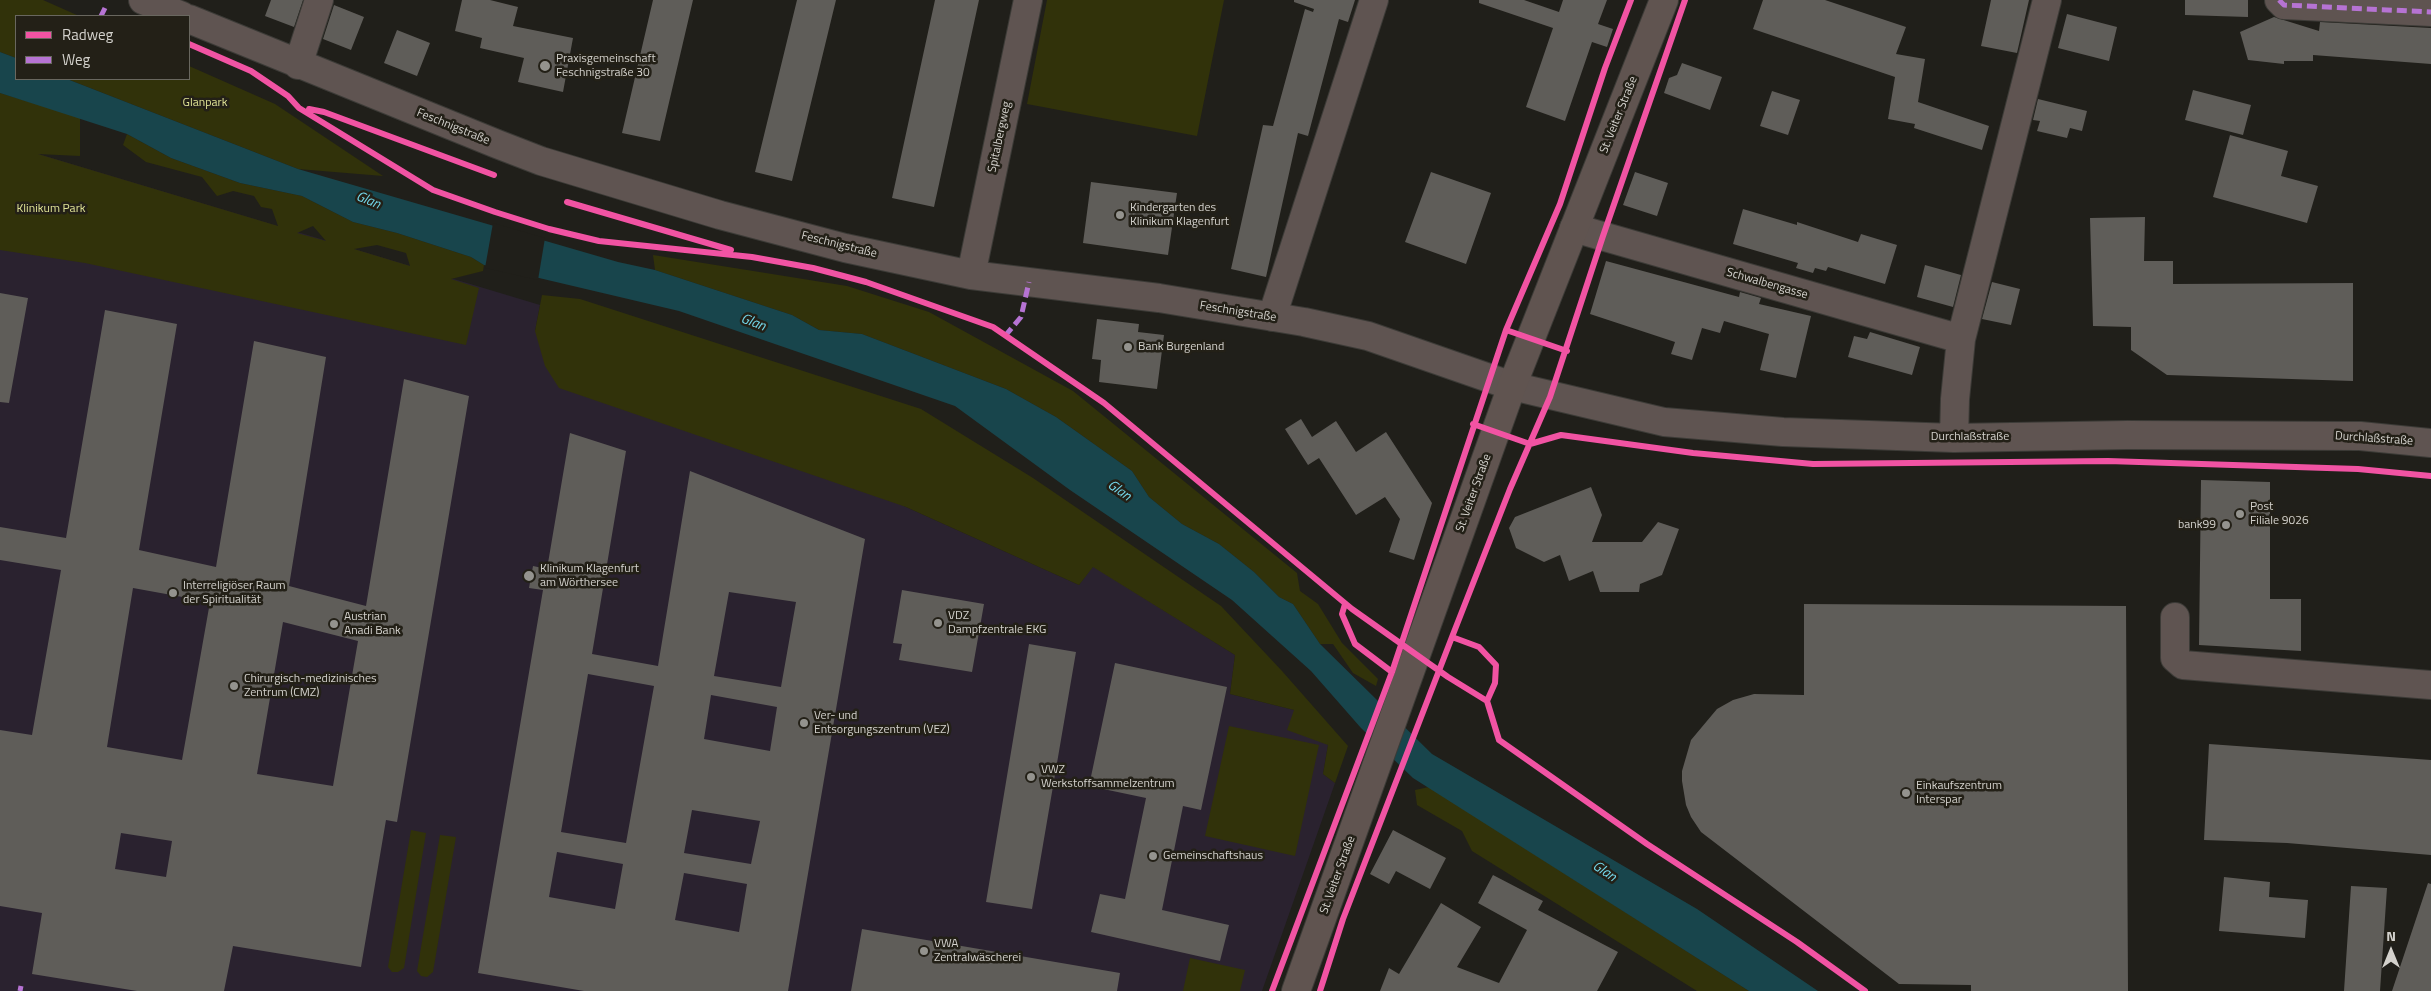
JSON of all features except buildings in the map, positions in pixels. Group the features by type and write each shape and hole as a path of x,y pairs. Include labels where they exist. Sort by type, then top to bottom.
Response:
{"main road":[{"name":"St. Veiter Straße","path":"1296,991 1512,386 1664,0"}],"street":[{"path":"143,0 180,15"},
{"path":"298,65 319,0"},
{"name":"Spitalbergweg","path":"971,275 1028,0"},
{"path":"1272,317 1374,0"},
{"path":"1954,438 1955,399 1961,339 2047,0"},
{"path":"2279,0 2284,5 2431,12"},
{"name":"Feschnigstraße","path":"190,19 298,65 542,161 720,215 845,248 971,275 1159,298 1272,317 1368,336 1512,386"},
{"name":"Schwalbengasse","path":"1574,228 1961,339"},
{"name":"Durchlaßstraße","path":"1512,386 1664,422 1783,432 1954,438 2127,435 2360,436 2431,443"},
{"path":"2175,617 2175,658 2183,665 2431,685"}],"shaded area":[{"name":"Klinikum Klagenfurt am Wörthersee","path":"35,153 540,305 535,331 906,507 1079,585 1093,566 1235,655 1230,694 1294,710 1328,745 1323,774 1335,783 1262,991 0,991 0,154"}],"green space":[{"path":"0,0 43,0 77,15 15,15 15,58 0,52"},
{"path":"1047,0 1224,0 1197,136 1027,104"},
{"name":"Glanpark","path":"190,66 275,104 383,176 298,169 70,80 190,80"},
{"name":"Klinikum Park","path":"0,93 80,117 80,156 38,154 278,226 272,209 261,207 254,196 233,191 217,196 202,177 146,162 123,145 127,134 171,158 240,183 302,196 353,222 397,233 471,257 484,265 483,271 451,279 479,288 466,345 85,263 0,250","holes":["313,226 326,241 297,233","377,245 406,253 410,266 354,249"]},
{"path":"653,255 847,286 929,312 1073,391 1297,573 1300,591 1318,604 1342,643 1378,679 1376,686 1353,673 1333,644 1320,644 1293,604 1279,597 1254,572 1219,544 1182,524 1149,497 1132,471 1056,417 1006,389 862,334 819,330 792,315 655,270"},
{"path":"542,295 580,299 921,409 1033,478 1221,606 1282,671 1348,746 1335,783 1323,774 1328,745 1287,730 1294,710 1230,694 1235,655 1093,567 1079,585 906,507 559,388 545,366 535,331"},
{"path":"1229,726 1319,745 1295,856 1205,836"},
{"path":"1429,787 1749,991 1697,991 1472,851 1462,831 1417,805 1415,790"},
{"path":"411,830 426,833 404,968 398,972 392,972 388,967"},
{"path":"440,835 456,837 433,972 427,977 421,976 417,971"},
{"path":"1190,958 1245,970 1240,991 1183,991"}],"water":[{"name":"Glan","path":"0,52 15,58 15,80 70,80 298,169 618,262 655,270 792,315 819,330 862,334 1006,389 1056,417 1132,471 1149,497 1182,524 1219,544 1254,572 1279,597 1293,604 1320,644 1432,754 1697,909 1818,991 1749,991 1413,778 1361,728 1311,671 1232,600 1070,490 955,406 679,311 484,265 471,257 397,233 353,222 302,196 240,183 171,158 127,134 0,93"}],"pier":[{"path":"493,223 545,238 538,280 485,268"}],"marked path":[{"path":"2279,0 2284,5 2431,12"},
{"path":"102,15 105,8"},
{"path":"1005,336 1021,317 1029,282"},
{"path":"20,991 21,986"}],"cycle path":[{"path":"1272,991 1392,672 1506,330 1560,204 1605,68 1631,0"},
{"path":"1320,991 1343,919 1452,637 1510,489 1550,397 1603,236 1685,0"},
{"path":"190,44 251,71 288,96 299,108 433,190 495,212 549,229 599,241 752,257 813,268 866,282 993,327 1104,403 1352,609 1448,677 1487,701 1499,740 1647,844 1797,942 1865,991"},
{"path":"309,109 324,112 494,175"},
{"path":"567,202 731,250"},
{"path":"1506,330 1567,351"},
{"path":"1473,424 1530,444 1561,435 1693,453 1813,464 2108,461 2358,469 2431,476"},
{"path":"1345,604 1342,614 1355,644 1392,672"},
{"path":"1452,637 1479,647 1496,665 1495,683 1487,701"}],"place":[{"name":"Praxisgemeinschaft Feschnigstraße 30","path":"545,66"},
{"name":"Kindergarten des Klinikum Klagenfurt","path":"1120,215"},
{"name":"Bank Burgenland","path":"1128,347"},
{"name":"Post Filiale 9026","path":"2240,514"},
{"name":"bank99","path":"2226,525"},
{"name":"Klinikum Klagenfurt am Wörthersee","path":"529,576"},
{"name":"Interreligiöser Raum der Spiritualität","path":"173,593"},
{"name":"VDZ Dampfzentrale EKG","path":"938,623"},
{"name":"Austrian Anadi Bank","path":"334,624"},
{"name":"Chirurgisch-medizinisches Zentrum (CMZ)","path":"234,686"},
{"name":"Ver- und Entsorgungszentrum (VEZ)","path":"804,723"},
{"name":"VWZ Werkstoffsammelzentrum","path":"1031,777"},
{"name":"Einkaufszentrum Interspar","path":"1906,793"},
{"name":"Gemeinschaftshaus","path":"1153,856"},
{"name":"VWA Zentralwäscherei","path":"924,951"}]}
